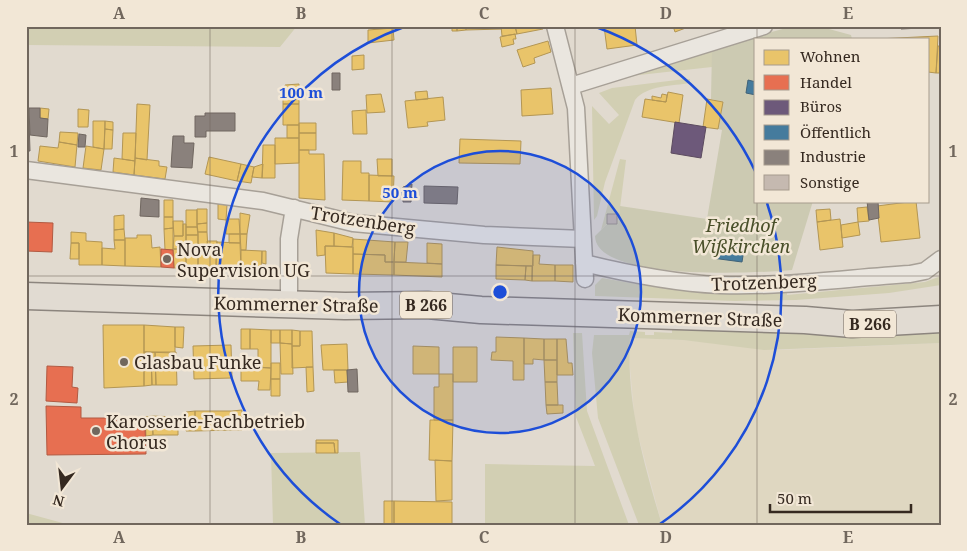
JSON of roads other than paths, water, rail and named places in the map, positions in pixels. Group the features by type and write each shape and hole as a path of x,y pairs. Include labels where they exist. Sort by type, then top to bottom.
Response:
{"main road":[{"name":"Kommerner Straße","path":"26,296 288,304 426,305 481,310 805,320 852,324 941,319"},
{"name":"Kommerner Straße","path":"805,320 852,310 941,300"}],"street":[{"path":"555,26 576,108 582,239"},
{"path":"571,86 764,26"},
{"name":"Trotzenberg","path":"26,170 263,202 335,219 392,227 484,235 582,239 585,271 621,273 679,282 756,285 910,274 925,271 941,259"},
{"name":"Trotzenberg","path":"288,304 289,239 294,208"}],"place":[{"name":"Nova Supervision UG","path":"167,259"},
{"name":"Glasbau Funke","path":"124,362"},
{"name":"Karosserie-Fachbetrieb Chorus","path":"96,431"}],"park label":[{"name":"Friedhof Wißkirchen","path":"741,235"}]}
